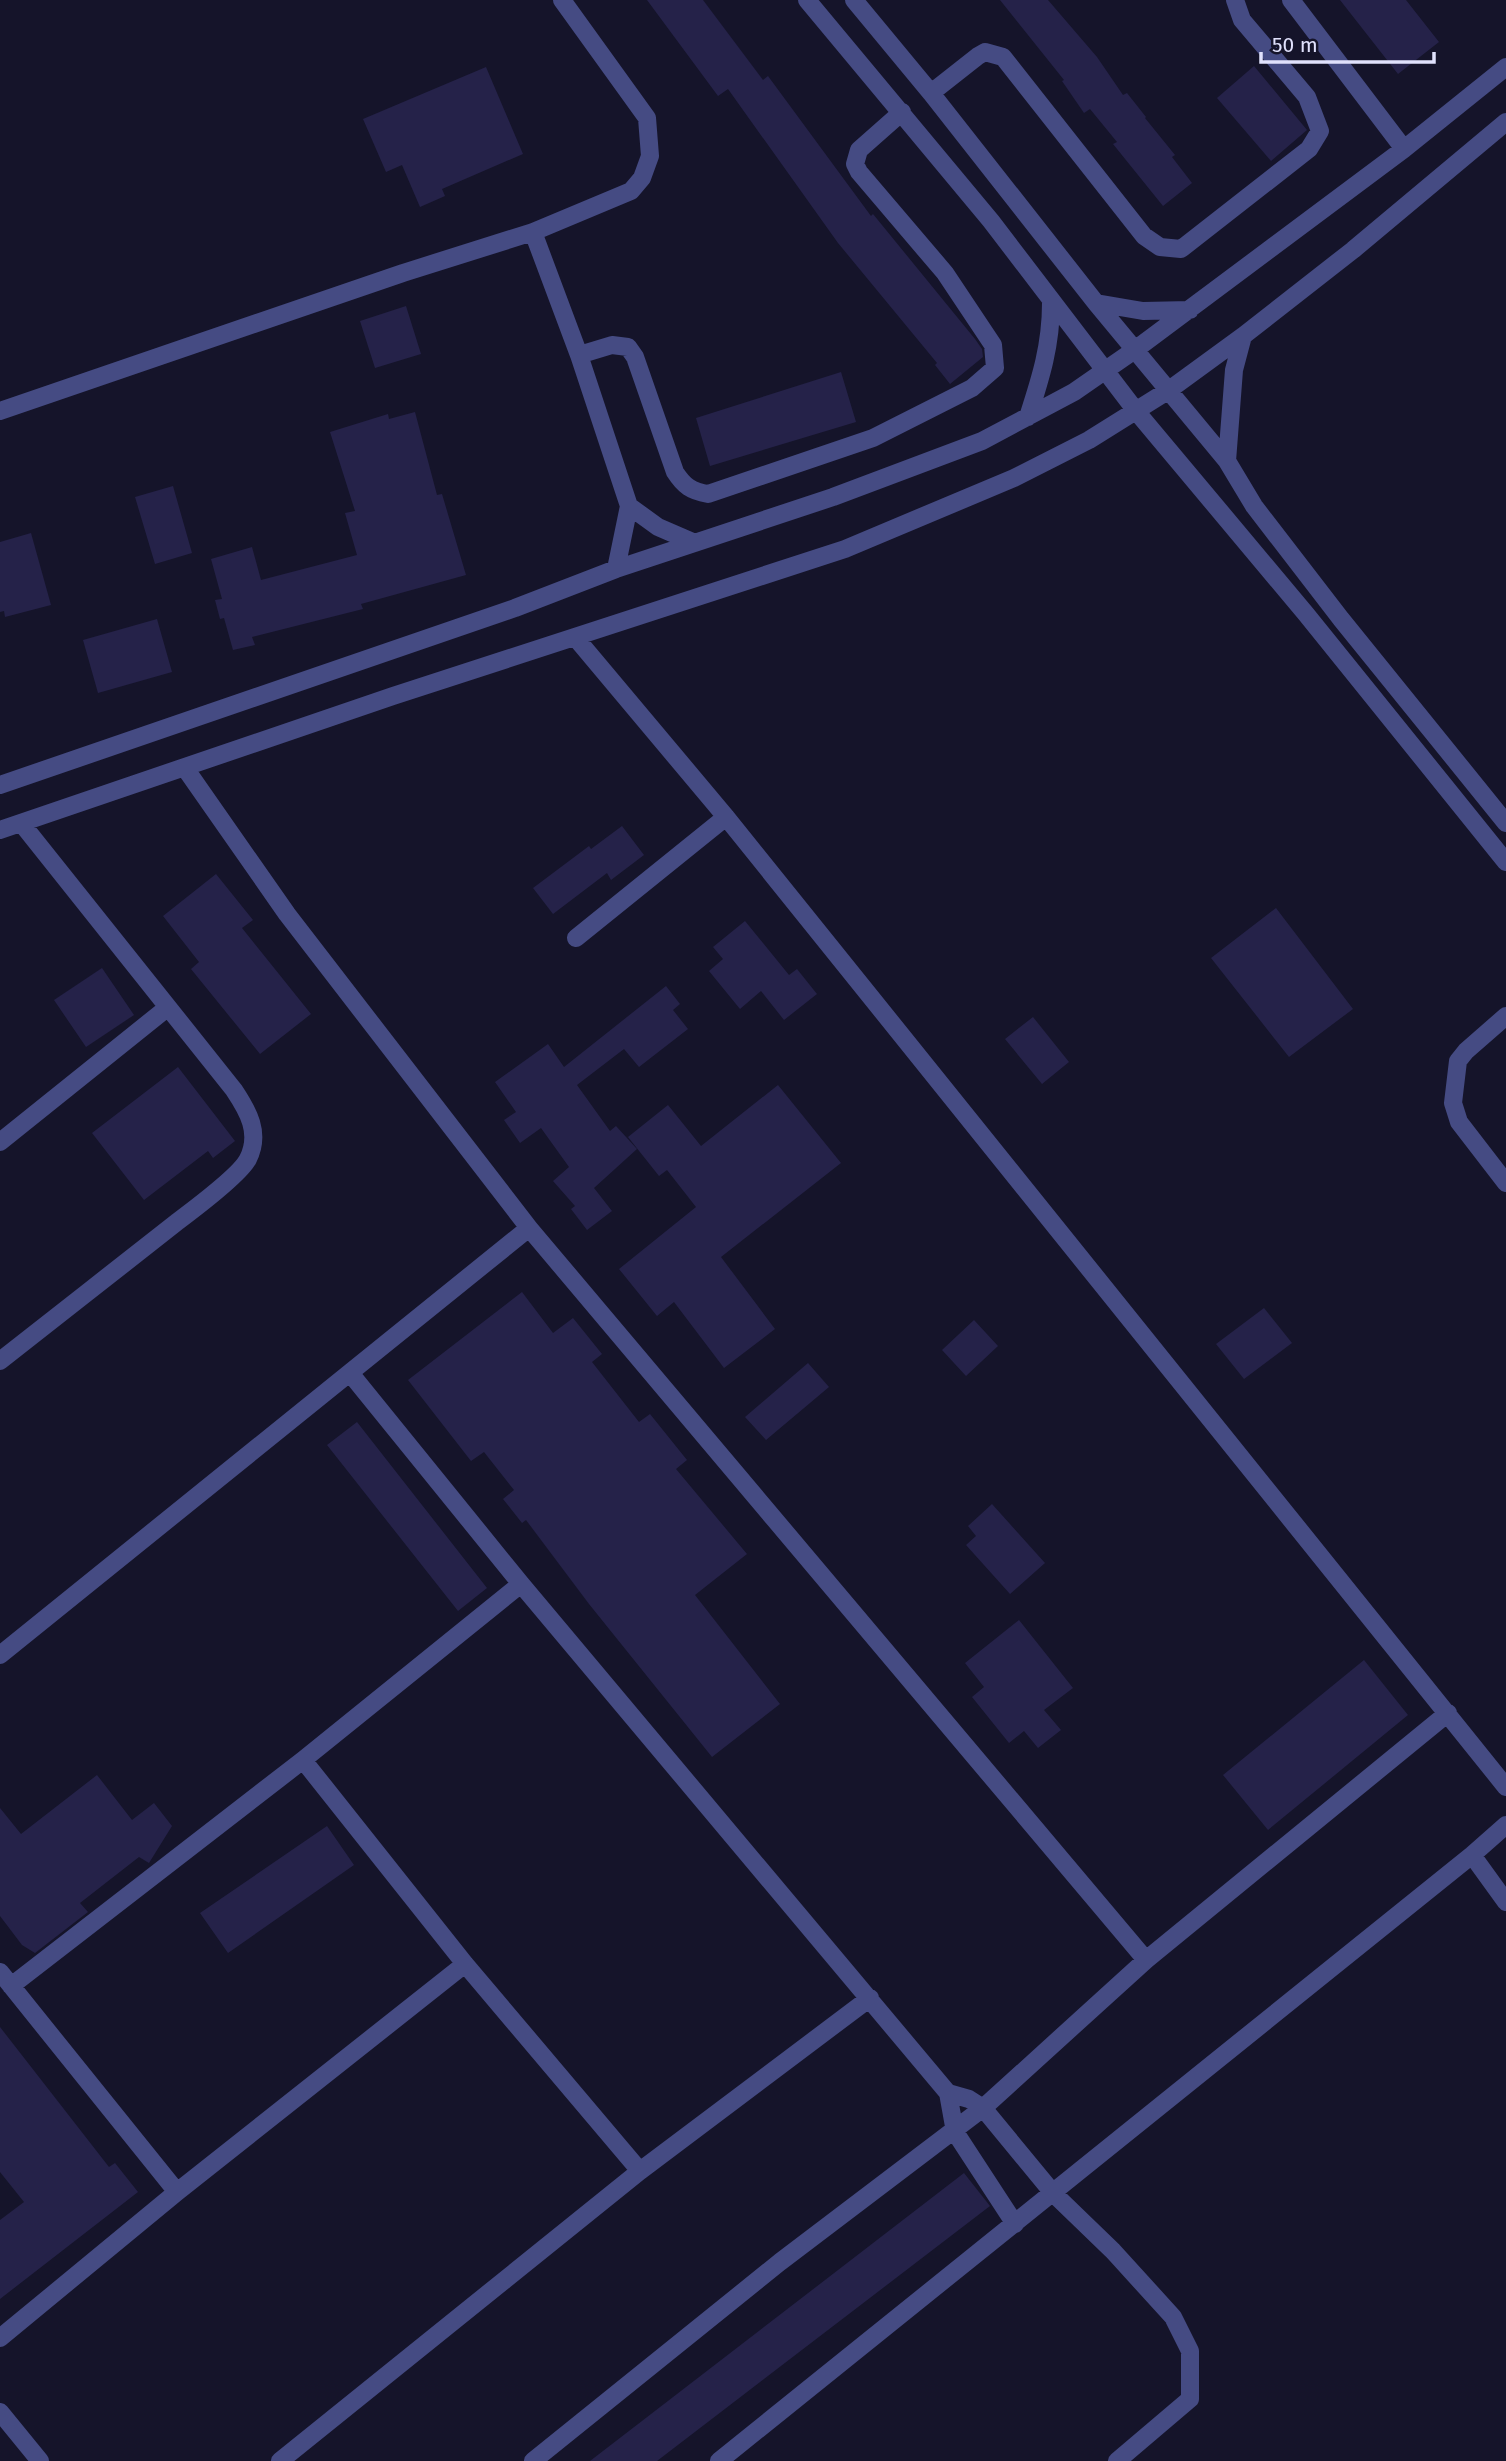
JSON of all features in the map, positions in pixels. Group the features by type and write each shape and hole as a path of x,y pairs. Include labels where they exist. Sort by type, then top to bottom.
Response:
{"street":[{"path":"0,411 403,273 533,232 631,191 642,178 650,156 647,118 562,0"},
{"path":"807,0 991,221 1136,411 1306,614 1506,862"},
{"path":"854,0 1096,303 1227,461 1254,506 1506,823"},
{"path":"930,93 985,52 1003,57 1144,236 1160,247 1181,249 1309,149 1320,131 1307,97 1242,20 1235,0"},
{"path":"1291,0 1404,149"},
{"path":"0,785 515,608 616,569 918,466 982,441 1073,392 1136,349 1404,149 1506,67"},
{"path":"579,355 612,345 628,347 635,358 675,472 683,484 693,491 708,494 873,438 972,388 995,368 993,345 945,273 855,164 859,150 902,112"},
{"path":"0,830 845,549 1014,478 1089,440 1169,390 1353,250 1506,122"},
{"path":"533,232 579,355 629,506 616,569"},
{"path":"1028,417 1045,364 1051,330 1051,303"},
{"path":"1096,303 1143,311 1190,310"},
{"path":"1227,461 1234,370 1243,336"},
{"path":"629,506 658,527 695,543"},
{"path":"575,637 726,817 1506,1787"},
{"path":"1436,775 1458,762"},
{"path":"185,768 287,914 529,1228 1146,1960"},
{"path":"576,938 726,817"},
{"path":"0,1361 209,1197 247,1161 253,1146 249,1113 234,1090 22,824"},
{"path":"0,1142 167,1008"},
{"path":"1506,1016 1458,1061 1453,1103 1459,1122 1506,1183"},
{"path":"0,1655 529,1228"},
{"path":"349,1373 521,1584 948,2093 955,2132 1015,2224"},
{"path":"177,2192 6,1979 303,1760 521,1584"},
{"path":"533,2461 780,2262 955,2132 1146,1960 1448,1713"},
{"path":"303,1760 465,1964 639,2171"},
{"path":"719,2461 1472,1856 1506,1825"},
{"path":"1472,1856 1506,1902"},
{"path":"0,2337 177,2192 465,1964"},
{"path":"280,2461 639,2171 870,1998"},
{"path":"948,2093 969,2098 983,2108 1053,2193 1114,2251 1173,2317 1190,2351 1190,2399 1117,2461"},
{"path":"0,2412 40,2461"}],"building":[{"path":"647,0 703,0 763,80 768,76 871,216 873,214 975,339 982,349 983,357 950,384 935,365 937,363 838,243 728,89 718,96"},
{"path":"1000,0 1048,0 1097,57 1123,95 1127,93 1146,117 1192,183 1163,206 1113,144 1117,142 1090,109 1084,113 1062,81 1064,80"},
{"path":"1340,0 1406,0 1439,42 1398,74"},
{"path":"1254,66 1307,130 1271,161 1217,98"},
{"path":"486,67 523,154 442,189 445,196 420,207 402,165 386,172 363,119"},
{"path":"406,306 421,354 375,368 360,321"},
{"path":"841,372 856,422 710,466 696,418"},
{"path":"415,412 437,495 442,494 466,575 361,604 363,609 252,637 255,645 233,650 224,618 220,619 215,600 222,599 211,559 252,547 261,580 357,555 345,513 355,511 330,432 388,414 389,419"},
{"path":"173,486 192,553 155,564 135,497"},
{"path":"31,533 51,605 5,617 4,611 0,612 0,542"},
{"path":"157,619 172,672 98,693 83,640"},
{"path":"622,826 644,855 611,880 607,873 553,914 533,888 589,846 591,849"},
{"path":"216,874 253,920 242,928 311,1014 260,1054 191,969 199,962 163,916"},
{"path":"1276,908 1353,1009 1289,1057 1211,958"},
{"path":"745,921 789,975 797,969 817,994 784,1020 761,991 740,1009 709,971 723,959 713,947"},
{"path":"102,968 134,1015 86,1047 54,1000"},
{"path":"666,986 680,1004 673,1010 688,1029 639,1067 624,1049 577,1085 610,1131 616,1126 637,1149 594,1188 612,1211 587,1230 571,1209 575,1206 553,1181 569,1167 541,1128 520,1143 504,1120 516,1112 495,1082 548,1044 564,1067"},
{"path":"1033,1017 1069,1062 1042,1084 1005,1039"},
{"path":"178,1067 235,1141 213,1158 208,1151 144,1200 92,1133"},
{"path":"778,1085 841,1163 721,1257 775,1329 724,1368 674,1302 657,1316 619,1269 696,1207 667,1170 659,1176 628,1137 668,1105 701,1146"},
{"path":"522,1292 553,1333 573,1318 602,1354 592,1362 639,1422 650,1414 687,1460 676,1469 747,1554 695,1595 780,1704 712,1757 589,1604 526,1520 522,1523 503,1499 514,1490 484,1452 471,1461 408,1380"},
{"path":"1264,1308 1292,1343 1244,1379 1216,1344"},
{"path":"974,1320 998,1346 966,1376 942,1350"},
{"path":"808,1363 829,1387 766,1440 745,1417"},
{"path":"357,1422 487,1588 458,1611 327,1445"},
{"path":"992,1504 1045,1563 1010,1594 966,1545 976,1536 968,1526"},
{"path":"1019,1620 1073,1688 1044,1710 1061,1730 1038,1748 1024,1731 1009,1743 972,1697 984,1687 965,1663"},
{"path":"1364,1660 1408,1715 1268,1830 1223,1775"},
{"path":"97,1775 132,1820 154,1803 172,1826 149,1863 139,1857 80,1903 88,1912 35,1953 22,1945 0,1916 0,1808 21,1834"},
{"path":"327,1826 354,1865 228,1953 200,1913"},
{"path":"0,2027 109,2167 115,2163 138,2192 0,2299 0,2220 24,2202 0,2172"},
{"path":"964,2173 990,2206 657,2461 590,2461"}]}
